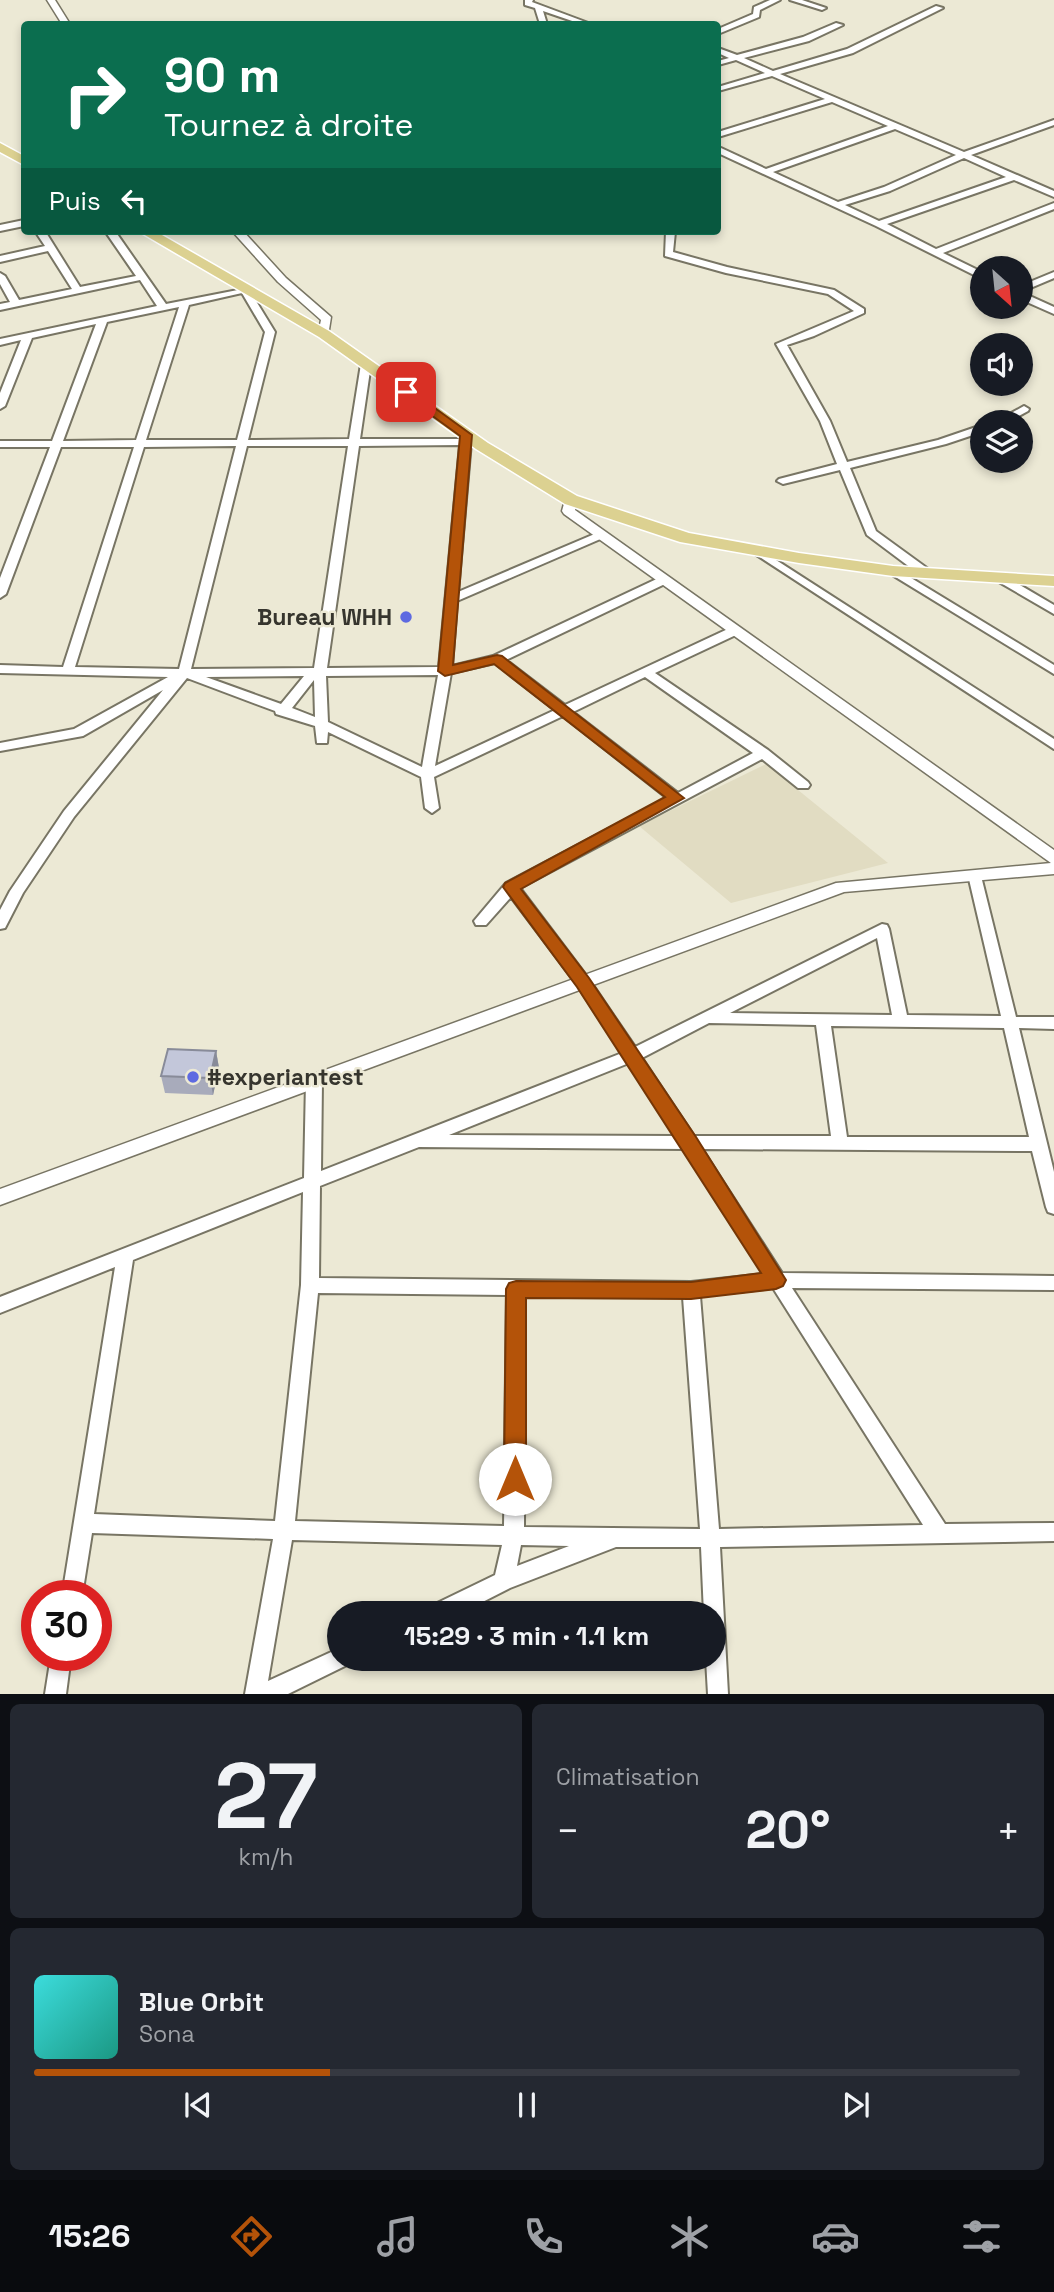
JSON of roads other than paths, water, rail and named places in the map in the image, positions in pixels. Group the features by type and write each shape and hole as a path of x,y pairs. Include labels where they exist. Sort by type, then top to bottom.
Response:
{"main road":[{"path":"0,147 21,159"},
{"path":"152,235 324,334 466,438 571,500 686,538 759,552 893,571 1054,581"}],"street":[{"path":"51,0 64,21"},
{"path":"529,0 528,3 579,21"},
{"path":"721,31 755,15 757,9 776,0"},
{"path":"794,0 822,8"},
{"path":"538,6 542,21"},
{"path":"721,88 850,51 939,8"},
{"path":"721,62 806,39 839,24"},
{"path":"721,51 1054,194"},
{"path":"721,134 833,99"},
{"path":"765,172 896,126"},
{"path":"836,205 887,189 964,155 1051,126"},
{"path":"721,151 879,224 970,270"},
{"path":"879,224 1014,177"},
{"path":"935,253 1054,206"},
{"path":"0,228 21,224"},
{"path":"43,235 78,291"},
{"path":"113,235 163,307"},
{"path":"241,235 282,280 327,319 324,334"},
{"path":"670,235 668,254 726,270 831,292 861,311 811,334 781,344 812,397 845,466 871,533 927,574"},
{"path":"0,259 51,248"},
{"path":"1033,284 1054,275"},
{"path":"0,276 16,304"},
{"path":"0,307 143,277"},
{"path":"0,342 245,290 270,332 184,673 69,814 17,891 0,924"},
{"path":"1033,301 1054,311"},
{"path":"68,670 185,302"},
{"path":"0,594 103,320"},
{"path":"0,406 28,336"},
{"path":"322,740 316,673 366,364"},
{"path":"783,481 942,442 970,432"},
{"path":"0,444 355,442 466,438 445,671 427,775 432,808"},
{"path":"571,500 568,511 1054,859"},
{"path":"453,598 601,535"},
{"path":"759,552 1054,745"},
{"path":"893,571 1054,670"},
{"path":"1003,579 1054,610"},
{"path":"0,669 184,673 445,671 497,659 663,580"},
{"path":"427,775 733,631"},
{"path":"497,659 676,798"},
{"path":"646,672 763,753 803,785"},
{"path":"184,673 322,724 427,775"},
{"path":"0,747 78,733 184,673"},
{"path":"281,711 316,673"},
{"path":"481,921 511,887 763,753"},
{"path":"0,1197 842,887 1054,868"},
{"path":"975,875 1054,1207"},
{"path":"511,887 583,982 939,1532"},
{"path":"0,1305 412,1140 631,1056 882,929 901,1021"},
{"path":"706,1018 1054,1023"},
{"path":"822,1020 840,1143"},
{"path":"255,1693 284,1531 310,1285 314,1081"},
{"path":"412,1140 1039,1144"},
{"path":"75,1580 125,1256"},
{"path":"310,1285 691,1290 776,1280 1054,1283"},
{"path":"504,1581 514,1534 516,1289"},
{"path":"691,1290 710,1538 718,1693"},
{"path":"85,1523 284,1531 710,1538 1054,1532"},
{"path":"463,1601 504,1581 617,1537"},
{"path":"264,1693 327,1664"},
{"path":"55,1693 59,1671"}],"place":[{"name":"Bureau WHH","path":"406,617"},
{"name":"#experiantest","path":"193,1077"}]}
